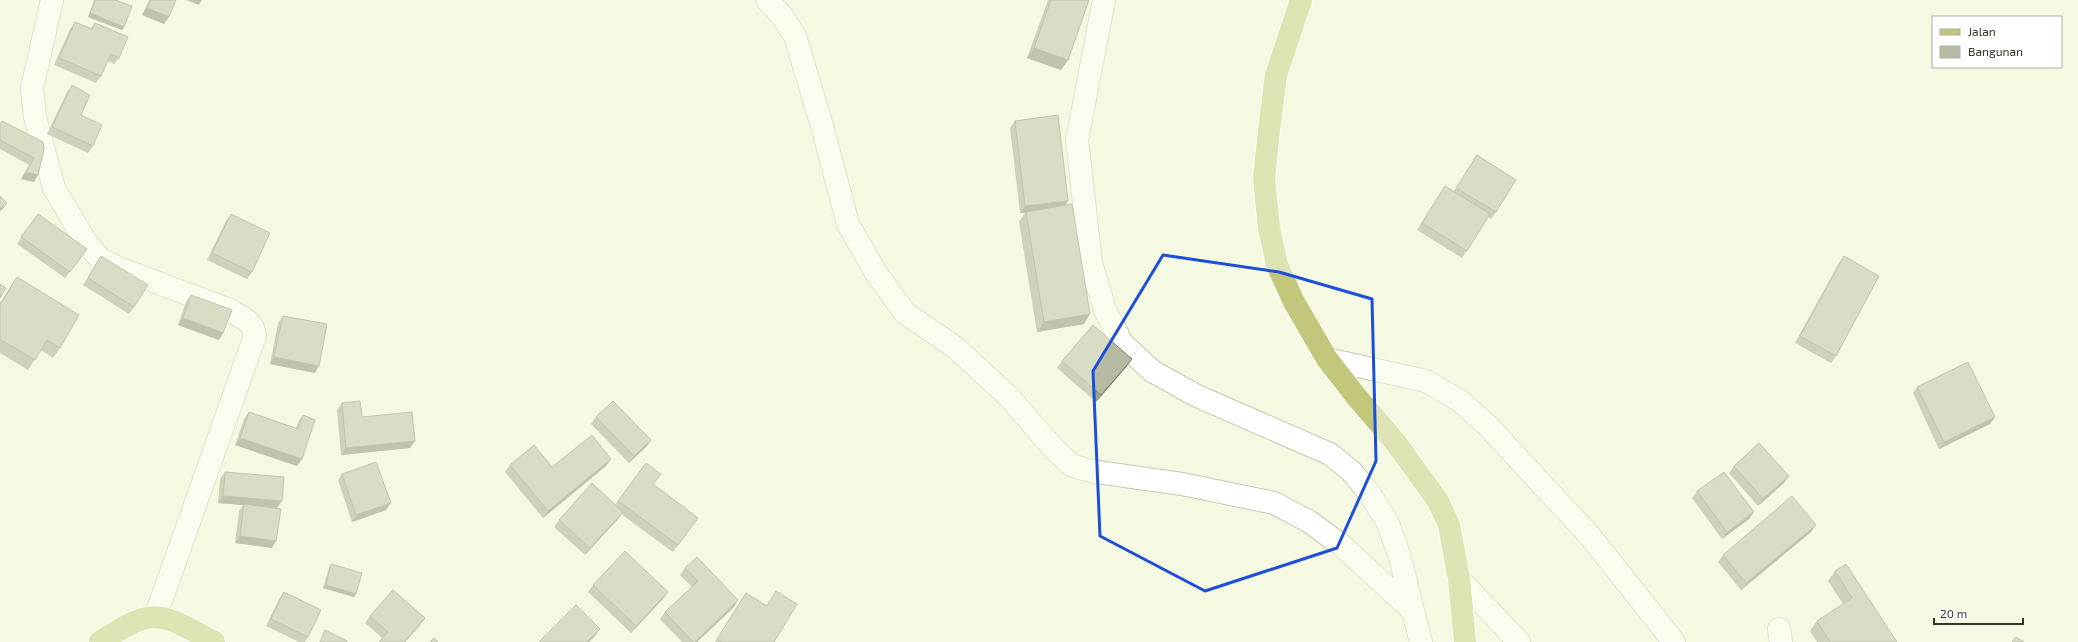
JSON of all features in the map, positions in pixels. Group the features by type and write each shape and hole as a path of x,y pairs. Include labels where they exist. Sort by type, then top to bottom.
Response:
{"main road":[{"path":"1301,0 1276,75 1264,179 1269,228 1277,265 1294,302 1327,359 1355,395 1396,443 1438,501 1449,525 1458,579 1465,642"},
{"path":"100,642 128,624 156,616 177,622 214,642"}],"street":[{"path":"52,0 32,88 35,117 54,188 84,239 100,258 121,269 230,310 249,322 253,328 255,336 156,616"},
{"path":"767,0 782,16 795,36 822,126 848,224 876,273 905,313 956,348 1009,397 1054,449 1071,464 1090,471 1182,484 1274,503 1310,522 1341,545 1413,611"},
{"path":"1104,0 1077,140 1091,263 1105,310 1122,343 1152,371 1197,396 1330,454 1352,472 1369,493 1386,521 1400,556 1421,642"},
{"path":"1327,359 1426,381 1460,401 1488,426 1590,536 1674,642"},
{"path":"1458,579 1519,642"}],"highlighted area":[{"path":"1163,255 1279,272 1372,299 1376,461 1337,548 1205,591 1100,536 1093,371"}],"building":[{"path":"96,0 115,0 132,6 124,27 90,13"},
{"path":"151,0 176,0 169,17 147,8"},
{"path":"1051,0 1089,0 1068,60 1034,48"},
{"path":"75,22 92,29 95,23 128,37 119,58 111,54 101,76 59,58"},
{"path":"72,85 90,95 81,115 102,125 93,146 52,127"},
{"path":"1058,115 1068,201 1025,206 1015,121"},
{"path":"2,121 43,142 44,149 38,175 26,172 34,158 0,140 0,125"},
{"path":"1477,155 1516,180 1496,212 1456,188"},
{"path":"1445,186 1490,214 1467,251 1422,223"},
{"path":"0,196 7,203 0,209"},
{"path":"1072,204 1090,314 1044,322 1026,212"},
{"path":"38,214 87,249 70,272 21,237"},
{"path":"231,214 270,233 252,272 212,253"},
{"path":"101,256 148,285 134,307 88,278"},
{"path":"1844,256 1879,276 1836,356 1800,336"},
{"path":"17,277 79,315 60,348 47,340 35,360 0,339 0,305"},
{"path":"0,284 6,288 0,298"},
{"path":"191,295 232,310 223,333 183,318"},
{"path":"283,316 327,324 319,366 274,357"},
{"path":"1093,325 1132,359 1101,395 1062,361"},
{"path":"1968,362 1995,417 1944,442 1917,387"},
{"path":"360,401 362,417 412,412 415,441 346,448 342,403"},
{"path":"613,401 651,440 634,456 596,417"},
{"path":"249,412 298,429 303,415 315,420 302,459 240,438"},
{"path":"592,435 611,459 548,511 510,465 534,445 552,467"},
{"path":"1759,443 1789,476 1763,499 1734,466"},
{"path":"376,462 391,503 356,515 342,474"},
{"path":"646,463 661,474 653,484 698,518 678,545 618,501"},
{"path":"225,472 284,477 282,501 223,496"},
{"path":"1724,472 1754,512 1727,532 1697,491"},
{"path":"592,483 623,512 590,548 559,520"},
{"path":"1792,496 1816,525 1746,583 1723,555"},
{"path":"244,504 281,509 276,541 240,536"},
{"path":"625,551 668,592 636,626 593,585"},
{"path":"697,557 738,600 695,642 693,642 665,612 698,581 685,568"},
{"path":"331,564 362,573 356,594 326,585"},
{"path":"1846,564 1897,642 1830,642 1817,621 1852,598 1835,571"},
{"path":"393,590 425,618 404,642 379,642 388,632 370,616"},
{"path":"776,591 797,604 774,642 722,642 717,639 746,593 767,606"},
{"path":"284,592 321,610 308,637 271,619"},
{"path":"576,605 600,629 587,642 539,642"},
{"path":"325,630 347,641 347,642 320,642"},
{"path":"2016,637 2024,642 2012,642"},
{"path":"434,638 438,642 430,642"}]}
